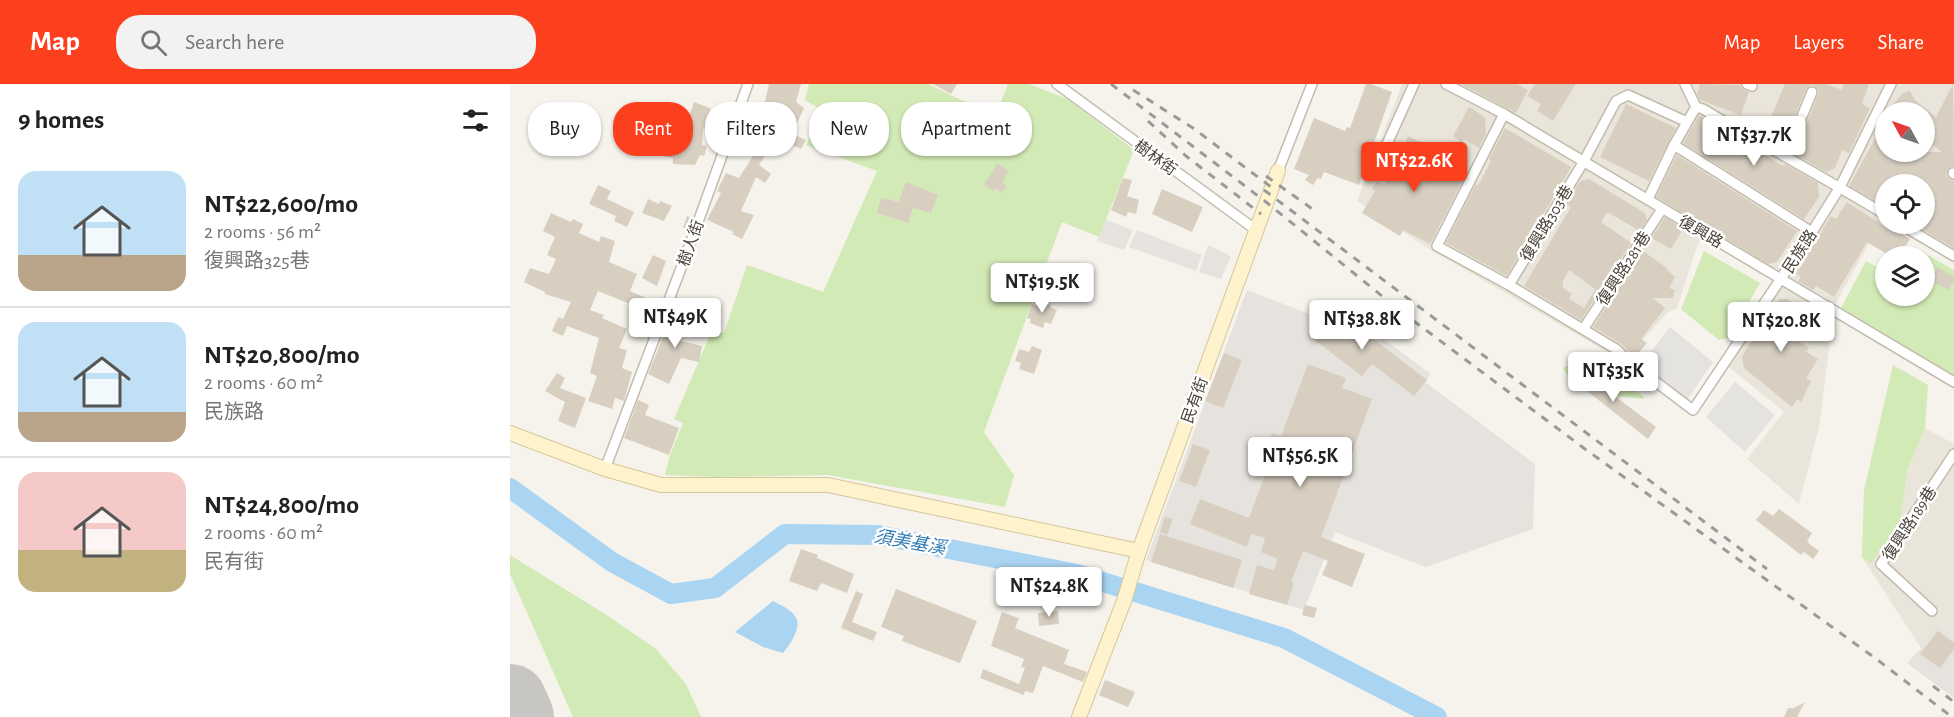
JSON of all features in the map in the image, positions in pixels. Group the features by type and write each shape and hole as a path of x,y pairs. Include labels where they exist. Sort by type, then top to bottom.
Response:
{"street":[{"name":"樹人街","path":"605,469 748,84"},
{"name":"樹林街","path":"1056,84 1256,230"},
{"name":"民有街","path":"1079,717 1124,601 1137,557 1256,230 1312,84"},
{"path":"1378,164 1414,84"},
{"name":"復興路","path":"1446,84 1504,114 1954,382"},
{"path":"1685,84 1696,107 1786,155 1875,208"},
{"name":"民族路","path":"1584,328 1616,349 1693,410 1840,187 1891,84"},
{"path":"1786,155 1812,92"},
{"name":"復興路303巷","path":"1509,285 1584,161 1616,101 1628,95 1687,122"},
{"path":"1648,200 1674,145 1696,107"},
{"path":"1504,114 1437,246 1584,328"},
{"path":"1674,145 1812,232"},
{"name":"復興路281巷","path":"1584,328 1662,209"},
{"path":"1917,234 1954,256"},
{"path":"510,433 605,469 661,485 828,484 1137,557"},
{"name":"復興路189巷","path":"1932,611 1881,564 1954,454"}],"shaded area":[{"path":"1402,84 1954,84 1954,259 1911,234 1935,234 1935,174 1875,174 1875,232 1835,305 1765,274 1703,236 1697,246 1677,308 1667,313 1630,354 1609,353 1429,249 1357,201"},
{"path":"1106,220 1133,230 1124,250 1097,241"},
{"path":"1137,230 1202,255 1196,271 1129,247"},
{"path":"1208,245 1231,256 1221,279 1199,272"},
{"path":"1787,285 1834,312 1819,427 1799,504 1747,459 1784,412 1729,367 1779,288"},
{"path":"1247,290 1317,317 1330,300 1431,374 1425,382 1535,464 1533,529 1426,567 1335,532 1304,610 1146,560"},
{"path":"1670,327 1713,362 1685,403 1639,367"},
{"path":"1735,382 1775,415 1745,452 1706,417"},
{"path":"1925,428 1954,444 1954,641 1937,625 1921,648 1862,557 1871,563"},
{"path":"1937,625 1954,641 1954,698 1907,663 1928,641 1928,635"}],"green space":[{"path":"809,84 928,84 967,102 901,102 901,156 1032,156 1032,102 1001,102 1008,84 1029,84 1068,99 1134,150 1099,237 1062,222 984,432 1014,475 1005,507 828,475 715,477 665,475 670,455 683,423 674,419 712,330 724,333 747,265 823,292 877,171 836,156 889,156 889,102 809,102 805,100"},
{"path":"1704,251 1760,283 1728,338 1719,340 1681,309"},
{"path":"1935,259 1954,270 1954,376 1841,308 1866,261 1875,266 1875,306 1935,306"},
{"path":"1578,361 1599,367 1616,368 1619,363 1621,364 1614,374 1644,399 1615,396 1576,367 1568,376 1563,368"},
{"path":"1893,365 1928,385 1925,428 1907,472 1899,527 1871,563 1862,557 1864,490"},
{"path":"510,555 605,614 656,649 686,684 701,717 573,717 510,574"}],"water":[{"path":"773,601 792,613 797,622 794,637 783,653 763,647 735,632"}],"building":[{"path":"769,84 801,84 796,102 765,102"},
{"path":"933,84 957,84 951,94"},
{"path":"1366,84 1392,92 1359,185 1324,172 1321,179 1318,178 1313,185 1305,180 1309,175 1294,169 1314,118 1345,131 1347,127 1350,128"},
{"path":"1461,84 1517,84 1528,90 1516,113"},
{"path":"1535,84 1576,84 1553,121 1537,111 1541,104 1527,96"},
{"path":"1700,84 1740,85 1742,89 1749,92 1741,115 1700,100 1697,94"},
{"path":"1785,84 1826,84 1842,90 1844,84 1869,84 1862,104 1870,108 1849,153 1842,150 1835,168 1826,172 1794,154 1818,95 1819,91 1815,86 1811,85 1806,89 1786,138 1766,129"},
{"path":"1953,84 1954,166 1948,169 1946,174 1954,181 1954,248 1930,234 1935,234 1935,174 1875,174 1875,201 1849,186 1875,139 1875,162 1935,162 1935,152 1942,152 1935,147 1936,117"},
{"path":"1909,90 1917,102 1895,102"},
{"path":"694,102 705,106 702,145 705,146 704,156 700,155 695,165 673,164 673,158 663,156 693,156"},
{"path":"797,103 804,108 797,123"},
{"path":"1626,104 1676,128 1649,181 1600,157"},
{"path":"1469,107 1485,117 1486,134 1479,148 1464,139 1462,143 1453,136"},
{"path":"1699,115 1781,165 1785,164 1818,183 1819,197 1804,219 1683,143"},
{"path":"1505,128 1571,167 1507,276 1446,243 1476,184 1478,186 1491,161 1489,159"},
{"path":"797,136 806,140 801,149 797,147"},
{"path":"1408,136 1436,149 1431,160 1464,178 1430,244 1403,230 1400,236 1362,213 1375,191 1372,189 1377,181 1385,185"},
{"path":"1677,155 1797,231 1777,262 1768,264 1656,197"},
{"path":"753,156 765,156 759,165 771,174 765,183 756,177 741,211 754,215 742,239 732,234 734,232 707,220 721,193 717,191 726,173 739,178"},
{"path":"997,164 1009,171 1002,182 1007,186 1001,193 996,188 994,191 984,185"},
{"path":"1123,178 1132,180 1127,196 1139,200 1136,214 1128,212 1126,217 1111,210"},
{"path":"1589,179 1645,213 1647,220 1640,231 1607,212 1601,222 1631,243 1581,320 1524,286 1571,207 1566,204 1580,181","holes":["1569,270 1595,289 1584,308 1569,299 1572,294 1563,288 1563,281"]},
{"path":"906,182 938,195 931,213 913,208 908,223 877,213 881,198 899,202"},
{"path":"598,185 611,191 607,199 634,212 627,227 614,221 616,216 589,204"},
{"path":"1162,189 1203,207 1192,232 1152,214"},
{"path":"648,199 672,206 664,221 642,213"},
{"path":"1847,202 1875,220 1875,234 1902,234 1910,239 1905,246 1875,247 1867,242 1834,297 1816,286 1813,290 1798,281 1801,277 1796,274 1831,216 1836,219"},
{"path":"551,213 571,222 573,219 583,224 579,233 599,242 601,236 615,241 609,262 637,274 630,291 650,300 645,310 598,291 590,310 604,315 602,318 627,329 619,348 627,350 622,368 632,372 624,401 615,398 612,409 588,401 597,376 590,373 599,338 567,326 563,336 552,331 558,317 563,319 571,302 545,294 524,282 530,268 549,274 556,259 547,255 555,237 543,231"},
{"path":"687,216 692,218 688,229 683,228"},
{"path":"1665,217 1683,229 1671,249 1651,238"},
{"path":"1643,251 1667,268 1675,277 1669,288 1675,290 1673,298 1653,298 1665,308 1641,339 1647,343 1635,357 1620,343 1593,327"},
{"path":"653,255 666,261 657,286 642,278"},
{"path":"1938,267 1954,277 1948,290 1935,283 1935,272"},
{"path":"1780,299 1787,299 1810,314 1795,339 1809,348 1806,352 1818,359 1806,378 1811,381 1801,402 1797,399 1792,407 1744,368 1742,356"},
{"path":"1040,301 1057,310 1051,324 1045,322 1043,328 1030,323 1031,319 1027,318 1032,304 1036,306"},
{"path":"1330,306 1427,380 1414,396 1372,364 1362,376 1308,335"},
{"path":"702,308 709,309 708,318 698,316"},
{"path":"674,310 711,326 710,329 679,324 673,339 702,346 699,362 681,358 669,384 648,374"},
{"path":"1032,346 1042,350 1034,374 1019,369 1021,363 1015,361 1019,349 1029,352"},
{"path":"1224,353 1242,360 1223,408 1205,401"},
{"path":"1308,364 1346,378 1342,388 1372,399 1321,537 1365,554 1352,587 1322,575 1328,561 1303,551 1291,582 1294,583 1287,605 1249,594 1257,565 1274,570 1278,559 1261,552 1265,538 1251,534 1247,547 1190,524 1200,499 1249,518 1274,450 1267,447 1272,433 1281,436"},
{"path":"1576,367 1656,427 1648,439 1568,376"},
{"path":"557,373 565,378 560,388 586,398 575,428 558,421 565,402 545,391"},
{"path":"638,400 649,405 645,415 679,428 669,455 624,438"},
{"path":"1193,444 1210,450 1196,487 1179,481"},
{"path":"1779,509 1812,533 1807,541 1819,551 1813,559 1804,552 1801,555 1756,520 1764,510 1773,516"},
{"path":"1165,517 1173,519 1167,535 1160,532"},
{"path":"1160,534 1242,560 1233,588 1151,562"},
{"path":"801,549 818,555 817,558 854,574 847,593 821,583 817,591 789,581"},
{"path":"896,589 977,621 960,663 902,641 904,636 881,627"},
{"path":"856,591 863,594 852,622 877,632 873,641 841,628"},
{"path":"1305,605 1317,608 1314,618 1302,615"},
{"path":"1058,611 1059,624 1039,626 1038,613"},
{"path":"1002,612 1019,618 1015,628 1069,650 1064,664 1087,672 1083,682 1043,666 1033,693 1025,691 1024,695 980,678 983,669 1019,684 1025,668 1021,667 1024,659 991,646"},
{"path":"1938,631 1954,643 1954,649 1940,668 1920,654"},
{"path":"1105,680 1135,692 1128,707 1099,695"},
{"path":"1805,702 1797,717 1784,717 1788,708 1794,708"}],"waterway":[{"name":"須美基溪","path":"510,488 612,562 671,594 715,588 785,534 878,535 1077,574 1284,638 1437,717"}],"runway":[{"path":"510,701 517,717"}],"railway":[{"path":"1111,84 1266,202 1403,313 1585,449 1875,658 1952,717"},
{"path":"1133,90 1193,128 1271,187"},
{"path":"1148,121 1186,156 1261,214"},
{"path":"1266,176 1318,213"},
{"path":"1264,190 1767,569"},
{"path":"1933,686 1954,702"}]}
